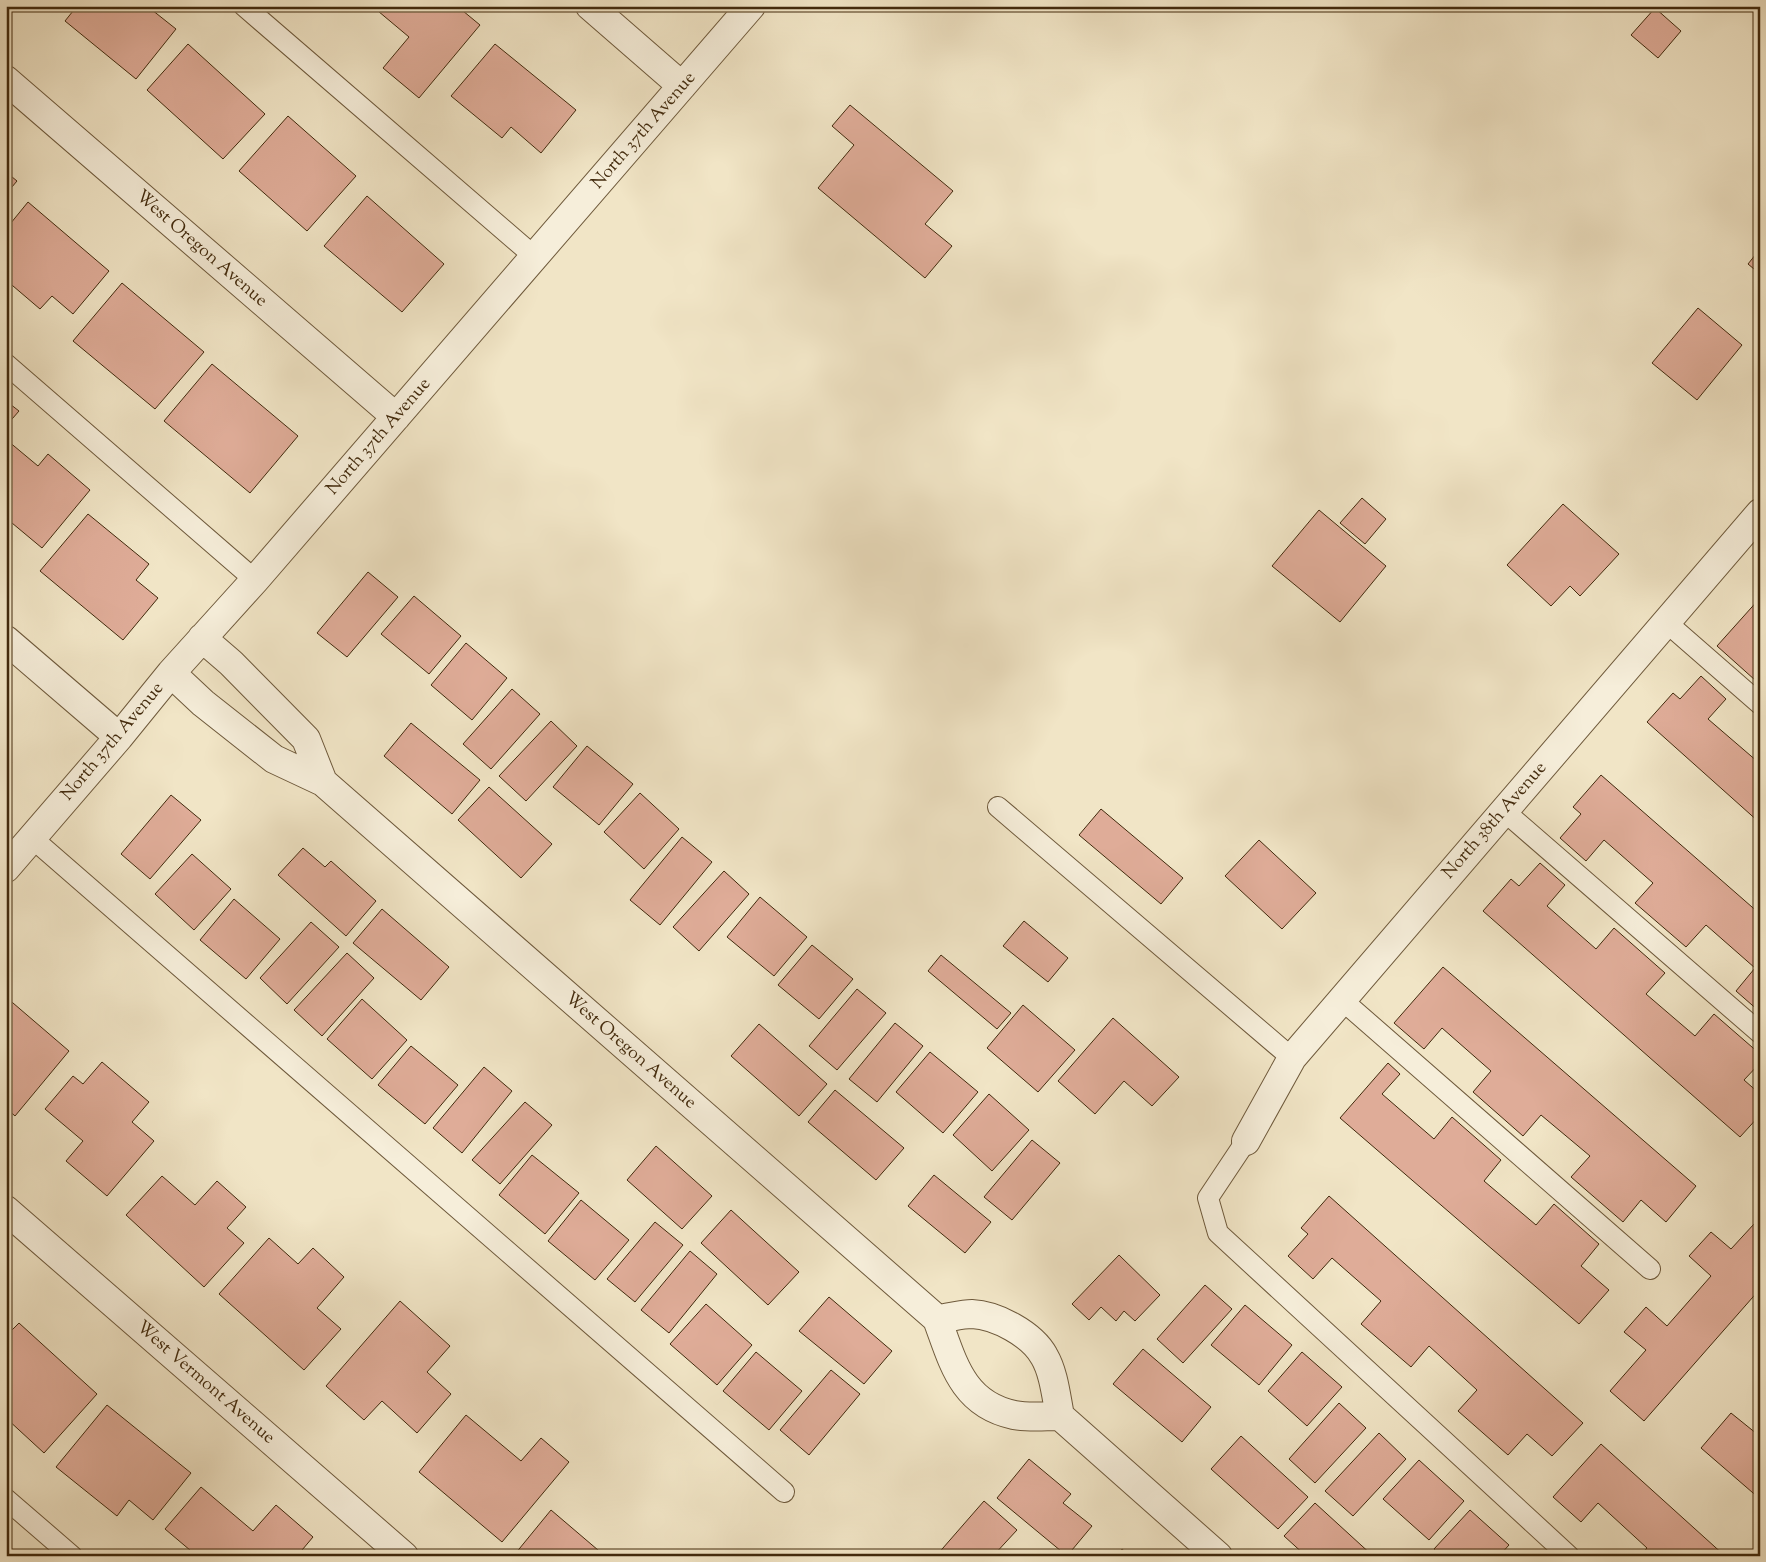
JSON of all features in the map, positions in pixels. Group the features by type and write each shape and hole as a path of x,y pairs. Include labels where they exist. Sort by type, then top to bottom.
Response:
{"street":[{"path":"590,6 682,86"},
{"name":"North 37th Avenue","path":"6,868 119,737 170,673 255,580 751,6"},
{"name":"West Oregon Avenue","path":"6,80 396,417"},
{"name":"North 38th Avenue","path":"1246,1140 1292,1058 1760,513"},
{"name":"West Oregon Avenue","path":"202,638 231,663 306,739 324,782"},
{"path":"6,640 119,737"},
{"name":"West Oregon Avenue","path":"170,673 203,703 274,759 324,782 937,1319 960,1378 975,1395 992,1408 1015,1416 1060,1416"},
{"name":"West Vermont Avenue","path":"6,1210 404,1556"},
{"path":"937,1319 972,1314 1000,1321 1027,1337 1044,1355 1053,1382 1060,1416 1218,1556"}],"lane":[{"path":"244,6 535,257"},
{"path":"6,364 255,580"},
{"path":"1666,622 1760,704"},
{"path":"998,807 1292,1058"},
{"path":"1504,811 1760,1033"},
{"path":"32,838 784,1492"},
{"path":"1342,1000 1650,1268"},
{"path":"1246,1140 1208,1198 1218,1233 1569,1556"},
{"path":"6,1499 72,1556"}],"building":[{"path":"77,6 130,6 133,9 136,6 147,6 176,29 136,79 65,21"},
{"path":"372,6 457,6 480,25 419,98 383,68 409,37"},
{"path":"1655,8 1681,31 1658,58 1631,35"},
{"path":"188,44 265,114 223,159 147,90"},
{"path":"495,44 576,110 541,153 511,127 502,138 451,96"},
{"path":"850,105 953,191 925,224 952,246 925,278 818,188 854,145 832,126"},
{"path":"288,116 356,176 307,231 239,171"},
{"path":"6,172 17,181 6,194"},
{"path":"367,196 444,264 402,312 324,246"},
{"path":"28,202 109,271 73,314 52,296 40,309 6,280 6,229"},
{"path":"1760,249 1760,274 1748,264"},
{"path":"122,283 204,352 155,409 73,341"},
{"path":"1698,308 1742,345 1697,400 1652,363"},
{"path":"212,364 298,436 250,493 164,421"},
{"path":"6,401 19,411 6,426"},
{"path":"8,441 38,466 48,454 90,490 42,548 6,518 6,443"},
{"path":"1362,498 1386,519 1365,544 1340,523"},
{"path":"1563,504 1619,554 1580,596 1570,586 1551,606 1507,565"},
{"path":"1319,510 1386,566 1340,622 1272,566"},
{"path":"88,514 149,564 136,580 158,598 123,640 40,571"},
{"path":"368,572 398,597 347,657 317,633"},
{"path":"414,596 461,636 429,674 381,634"},
{"path":"1760,598 1760,675 1755,680 1717,646"},
{"path":"466,643 507,678 472,720 431,685"},
{"path":"1701,676 1726,699 1708,719 1758,762 1760,760 1760,823 1647,722 1673,693 1680,699"},
{"path":"512,689 540,714 491,769 463,744"},
{"path":"551,721 577,746 526,801 499,776"},
{"path":"411,723 480,780 452,814 384,756"},
{"path":"587,746 633,784 599,825 553,787"},
{"path":"6,758 12,762 6,769"},
{"path":"1601,775 1760,914 1760,1012 1736,991 1755,968 1706,925 1686,947 1635,903 1653,883 1604,840 1586,861 1560,838 1581,814 1573,807"},
{"path":"489,787 552,844 521,878 458,820"},
{"path":"640,793 679,829 644,869 604,832"},
{"path":"171,795 201,820 150,879 121,854"},
{"path":"1101,809 1183,878 1161,904 1079,835"},
{"path":"682,837 712,862 660,925 630,900"},
{"path":"1259,840 1316,893 1282,929 1225,876"},
{"path":"303,848 325,867 331,861 376,901 346,936 278,875"},
{"path":"192,854 231,889 194,930 155,894"},
{"path":"1540,863 1565,885 1547,906 1596,949 1614,928 1665,973 1646,994 1695,1036 1714,1014 1760,1054 1760,1063 1744,1080 1760,1094 1760,1115 1740,1137 1483,911 1511,879 1519,886"},
{"path":"724,871 749,894 699,951 673,927"},
{"path":"760,897 807,937 774,976 727,937"},
{"path":"234,899 280,939 246,979 200,940"},
{"path":"382,909 449,967 421,1000 353,943"},
{"path":"1024,921 1068,958 1048,982 1003,946"},
{"path":"311,922 339,947 287,1004 260,978"},
{"path":"812,945 853,979 819,1019 778,985"},
{"path":"347,953 374,978 322,1036 294,1010"},
{"path":"941,955 1011,1013 997,1029 928,971"},
{"path":"1443,967 1696,1186 1666,1222 1641,1200 1623,1222 1571,1177 1590,1156 1541,1115 1523,1136 1473,1092 1491,1071 1442,1028 1424,1049 1394,1023"},
{"path":"857,989 886,1013 837,1070 809,1046"},
{"path":"6,997 69,1051 15,1116 6,1108"},
{"path":"362,999 407,1040 372,1079 327,1039"},
{"path":"1023,1005 1075,1050 1038,1092 987,1048"},
{"path":"1113,1018 1179,1077 1152,1106 1124,1081 1095,1114 1058,1081"},
{"path":"895,1023 923,1046 877,1102 849,1079"},
{"path":"759,1024 827,1084 799,1116 731,1056"},
{"path":"411,1046 458,1085 425,1124 378,1085"},
{"path":"930,1052 978,1092 943,1133 896,1092"},
{"path":"102,1062 149,1102 132,1122 154,1141 107,1196 66,1161 83,1141 45,1109 73,1076 83,1084"},
{"path":"1388,1063 1400,1074 1382,1094 1434,1139 1452,1117 1501,1160 1484,1181 1536,1225 1554,1204 1599,1244 1581,1266 1609,1290 1579,1324 1340,1118"},
{"path":"484,1067 512,1091 462,1153 433,1128"},
{"path":"835,1090 904,1148 876,1180 808,1122"},
{"path":"989,1094 1029,1130 992,1171 953,1135"},
{"path":"525,1102 552,1125 500,1184 472,1160"},
{"path":"1032,1140 1060,1163 1012,1220 984,1197"},
{"path":"656,1146 712,1196 682,1229 627,1180"},
{"path":"532,1155 579,1193 545,1234 499,1195"},
{"path":"934,1175 991,1222 965,1253 908,1206"},
{"path":"162,1176 195,1205 217,1181 246,1207 227,1228 244,1243 204,1287 126,1215"},
{"path":"1329,1196 1583,1423 1552,1456 1527,1434 1508,1455 1458,1411 1477,1390 1429,1346 1411,1367 1361,1324 1381,1301 1332,1258 1313,1279 1288,1256 1308,1234 1301,1228"},
{"path":"581,1200 629,1240 595,1280 548,1241"},
{"path":"731,1210 799,1272 768,1305 701,1243"},
{"path":"655,1222 683,1245 635,1302 607,1279"},
{"path":"1754,1224 1760,1229 1760,1289 1644,1421 1610,1391 1646,1350 1624,1332 1646,1307 1667,1326 1711,1276 1689,1256 1711,1232 1731,1249"},
{"path":"269,1238 298,1264 313,1248 344,1277 317,1308 341,1329 304,1370 219,1294"},
{"path":"690,1251 717,1274 669,1333 641,1310"},
{"path":"1119,1255 1160,1295 1135,1321 1124,1311 1116,1321 1101,1307 1089,1320 1072,1304"},
{"path":"1205,1285 1232,1309 1183,1363 1157,1339"},
{"path":"829,1297 892,1351 864,1384 799,1331"},
{"path":"400,1301 450,1346 427,1372 451,1394 417,1433 382,1401 364,1420 326,1386"},
{"path":"706,1304 752,1345 717,1385 670,1344"},
{"path":"1245,1305 1292,1345 1259,1385 1211,1345"},
{"path":"19,1323 97,1394 44,1453 6,1418 6,1336"},
{"path":"1143,1349 1211,1407 1182,1442 1113,1384"},
{"path":"756,1352 802,1391 769,1430 723,1391"},
{"path":"1302,1352 1342,1387 1307,1426 1268,1391"},
{"path":"831,1370 860,1394 809,1455 780,1430"},
{"path":"1339,1403 1366,1428 1315,1483 1289,1459"},
{"path":"107,1405 191,1473 153,1520 129,1500 117,1516 56,1467"},
{"path":"1731,1413 1757,1434 1760,1431 1760,1499 1701,1448"},
{"path":"466,1415 521,1461 541,1438 569,1462 502,1542 419,1472"},
{"path":"1379,1433 1406,1459 1353,1516 1325,1491"},
{"path":"1241,1436 1308,1497 1278,1529 1211,1469"},
{"path":"1601,1444 1725,1556 1640,1556 1647,1548 1598,1503 1581,1522 1553,1497"},
{"path":"1029,1459 1071,1494 1063,1503 1092,1526 1067,1556 997,1498"},
{"path":"1419,1460 1464,1501 1429,1540 1383,1499"},
{"path":"201,1487 253,1531 276,1505 313,1537 297,1556 285,1556 279,1551 275,1556 197,1556 165,1529"},
{"path":"984,1501 1017,1530 993,1556 936,1556"},
{"path":"1315,1503 1373,1556 1306,1556 1284,1536"},
{"path":"551,1510 605,1556 517,1556 515,1554"},
{"path":"1470,1510 1509,1545 1499,1556 1441,1556 1434,1549"},
{"path":"1122,1549 1130,1556 1116,1556"}]}
